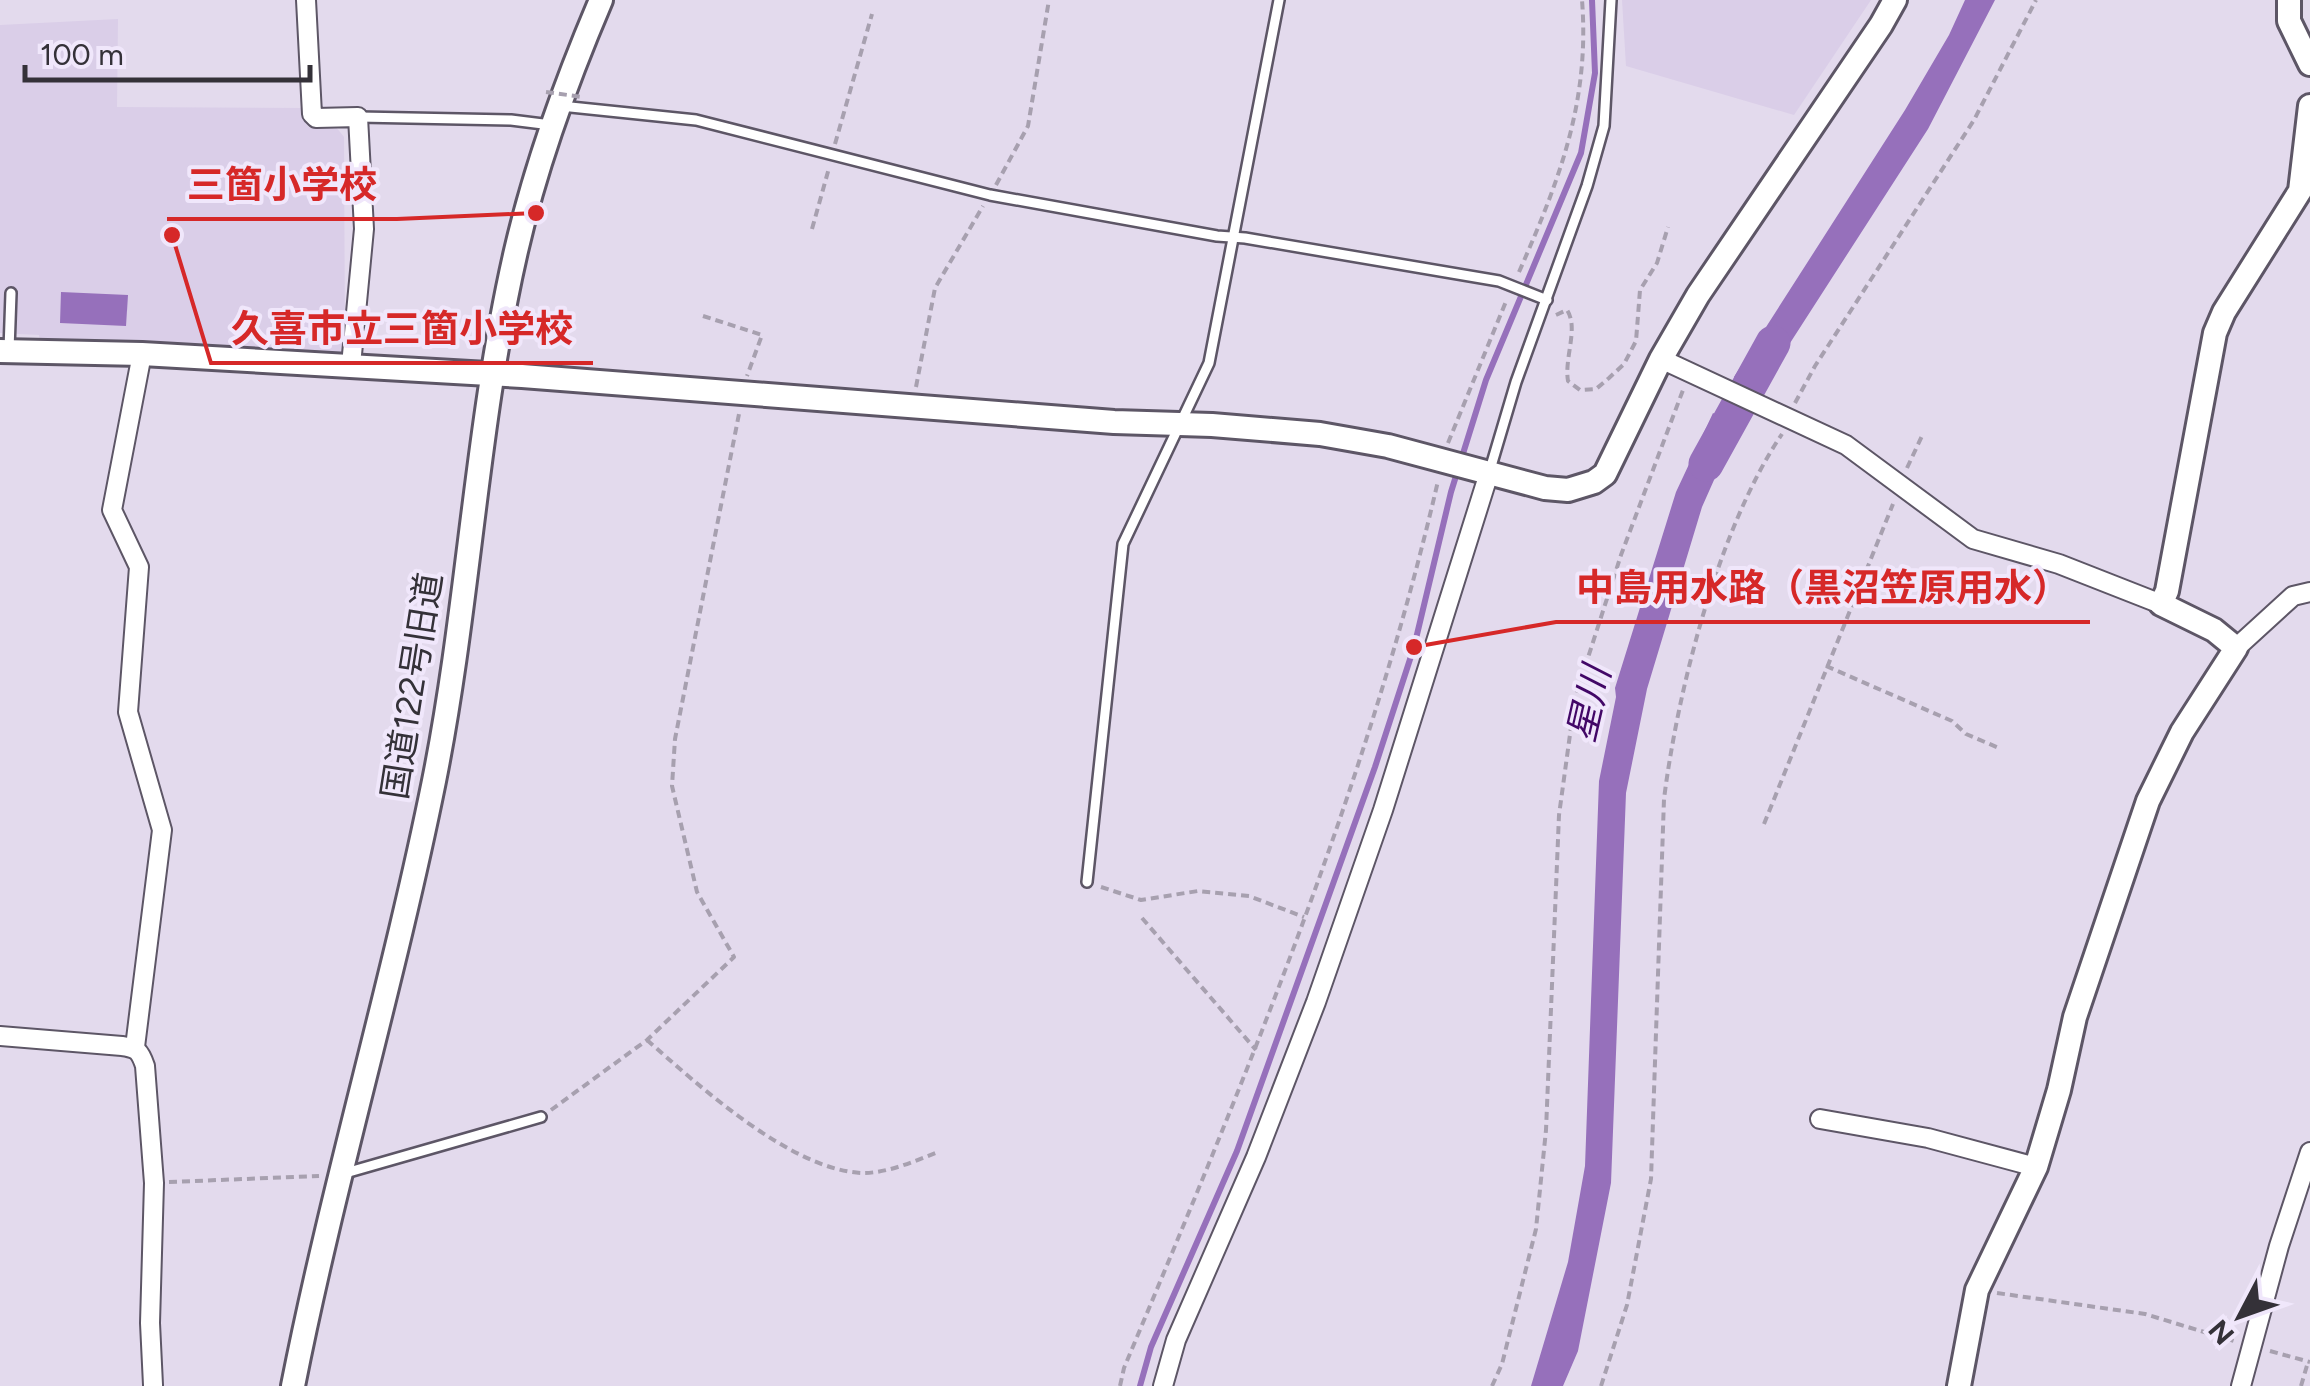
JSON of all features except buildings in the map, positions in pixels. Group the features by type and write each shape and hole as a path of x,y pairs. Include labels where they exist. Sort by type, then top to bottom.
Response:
{"street":[{"path":"306,0 312,114 316,118 358,117 364,229 350,365"},
{"name":"国道122号旧道","path":"293,1386 339,1174 434,782 493,374 516,249 551,107 601,0"},
{"path":"4,351 142,354 493,374 1320,434 1388,446 1544,488 1568,490 1605,474 1650,364 1882,25 1895,0"},
{"path":"2289,0 2289,20 2310,64"},
{"path":"2161,604 2215,333 2224,312 2304,196 2310,106"},
{"path":"142,354 112,510 139,568 128,712 162,830 135,1047 145,1066 154,1182 150,1323 153,1386"},
{"path":"1650,364 1788,417 1846,445 1973,540 2059,564 2161,604 2214,630 2236,648"},
{"path":"1163,1386 1176,1340 1256,1157 1322,984 1389,792 1480,471"},
{"path":"1960,1386 1977,1290 2036,1167 2075,1018 2148,801 2182,732 2236,648 2293,596 2310,592"},
{"path":"0,1036 135,1047"},
{"path":"1820,1119 1928,1138 2036,1167"},
{"path":"2241,1386 2310,1152"}],"lane":[{"path":"1087,882 1123,544 1210,363 1280,0"},
{"path":"1480,471 1547,300 1604,126 1610,0"},
{"path":"358,117 511,120 551,107 696,120 990,194 1499,281 1547,300"},
{"path":"4,351 11,293"},
{"path":"339,1174 541,1117"}],"path":[{"path":"1120,1386 1124,1368 1256,1050 1362,751 1445,460 1566,156 1584,55 1582,0"},
{"path":"1601,1386 1627,1305 1651,1179 1664,799 1670,751 1682,696 1734,530 1754,478 1802,388 1974,120 2036,0"},
{"path":"812,228 872,14"},
{"path":"551,107 582,97"},
{"path":"1556,315 1567,310 1571,313 1566,370 1573,386 1580,390 1596,389 1636,342 1640,290 1658,263 1668,227"},
{"path":"541,1117 647,1040 734,958 697,892 672,786 675,739 742,391 762,335 703,316"},
{"path":"1627,357 1650,364"},
{"path":"1492,1386 1502,1364 1536,1229 1546,1130 1560,815 1575,698 1621,556 1691,381"},
{"path":"1764,824 1922,436"},
{"path":"1826,666 1952,721 1966,734 2000,748"},
{"path":"1087,882 1141,900 1198,892 1250,896 1304,917"},
{"path":"1142,918 1256,1050"},
{"path":"647,1040 696,1084 784,1146 817,1164 864,1173 908,1164 938,1152"},
{"path":"154,1182 339,1174"},
{"path":"1977,1290 2145,1314 2309,1361 2302,1386"}],"shaded area":[{"path":"1622,0 1871,0 1794,115 1626,66"},
{"path":"1965,0 1995,0 1928,129 1761,388 1734,377 1905,110"},
{"path":"118,19 117,107 305,108 305,123 310,128 336,127 344,137 345,349 341,353 40,342 39,335 0,333 0,25"},
{"path":"61,292 128,295 126,326 60,323"},
{"path":"1713,413 1738,426 1702,507 1647,689 1626,793 1611,1183 1578,1351 1563,1386 1531,1386 1568,1262 1585,1166 1599,781 1615,688 1676,492"}],"waterway":[{"path":"1140,1386 1151,1347 1237,1151 1375,767 1414,647 1451,492 1486,380 1581,153 1595,73 1592,0"},
{"name":"星川","path":"1706,464 1773,343"}],"place":[{"name":"三箇小学校","path":"536,213"},
{"name":"久喜市立三箇小学校","path":"172,235"},
{"name":"中島用水路（黒沼笠原用水）","path":"1414,647"}]}
